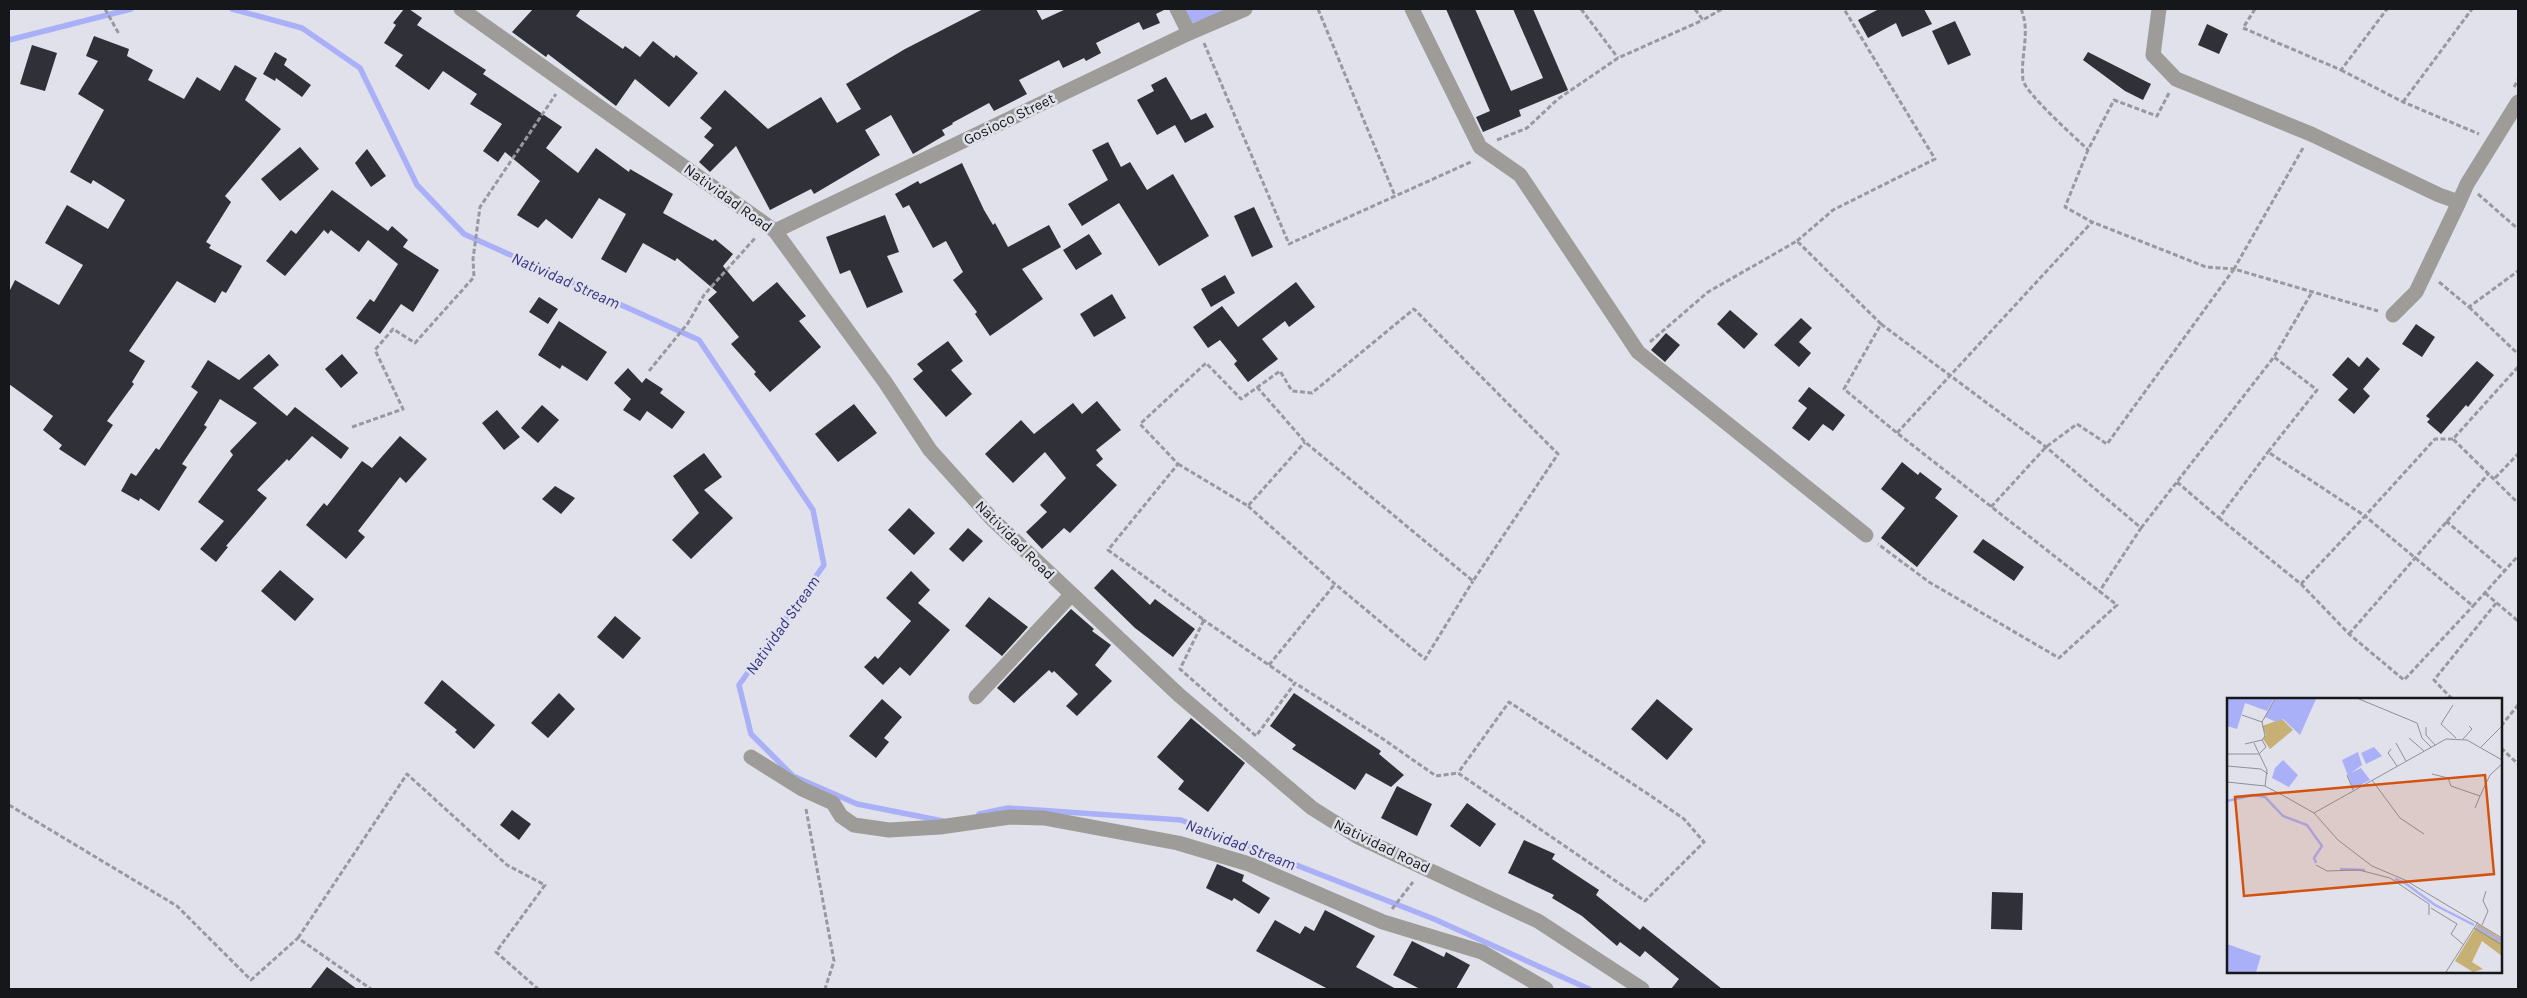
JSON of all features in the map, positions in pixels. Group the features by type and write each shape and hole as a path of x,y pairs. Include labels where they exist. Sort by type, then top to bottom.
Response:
{"street":[{"name":"Natividad Road","path":"461,9 771,228 885,382 930,450 992,519 1179,695 1330,822 1538,922 1642,989"},
{"path":"1177,9 1195,34"},
{"name":"Gosioco Street","path":"771,228 1195,34 1245,9"},
{"path":"1412,9 1484,150 1520,175 1638,352 1866,535"},
{"path":"2159,9 2153,55 2176,79 2311,134 2439,195 2459,202"},
{"path":"2393,315 2416,292 2467,184 2518,102"},
{"path":"976,697 1071,595"},
{"path":"751,757 802,789 833,803 841,816 854,825 889,830 940,827 1010,817 1044,818 1178,843 1249,864 1383,922 1482,952 1546,989"}],"path":[{"path":"105,9 119,34"},
{"path":"1318,9 1395,196"},
{"path":"1580,9 1618,58"},
{"path":"1695,9 1703,20"},
{"path":"1195,34 1289,244 1395,196 1527,128 1558,99 1618,58 1703,20 1722,9"},
{"path":"1638,352 1708,292 1797,242 1833,210 1935,159 1844,9"},
{"path":"2021,9 2026,21 2023,82 2036,100 2088,150"},
{"path":"2255,9 2243,28 2341,70 2403,102 2481,135"},
{"path":"2341,70 2387,9"},
{"path":"2403,102 2472,9"},
{"path":"2176,79 2157,116 2114,100 2088,150 2065,207 2092,222 2206,267 2234,269 2393,315"},
{"path":"2513,88 2518,80"},
{"path":"352,427 403,409 375,350 392,329 415,343 474,277 473,259 480,207 565,81"},
{"path":"1991,507 2046,447 2077,424 2107,444 2234,269 2311,134"},
{"path":"2467,184 2518,229"},
{"path":"1896,433 2092,222"},
{"path":"649,371 688,323 704,295 771,228"},
{"path":"1797,242 1881,324 2046,447 2141,528"},
{"path":"2469,307 2518,271"},
{"path":"2426,272 2469,307 2518,355"},
{"path":"2099,592 2141,528 2274,357 2312,292"},
{"path":"1414,309 1558,454 1473,581 1425,659 1335,584 1248,506 1178,464 1140,424 1206,363 1241,399 1280,371 1292,391 1312,393 1414,309"},
{"path":"1866,535 1929,582 2059,658 2117,605 1896,433 1844,389 1881,324"},
{"path":"2219,518 2317,390 2274,357"},
{"path":"2453,439 2518,367"},
{"path":"1257,387 1305,442 1473,581"},
{"path":"2301,584 2435,439 2453,439 2518,503"},
{"path":"1248,506 1305,442"},
{"path":"2268,452 2365,516 2473,606"},
{"path":"2494,478 2518,454"},
{"path":"1178,464 1108,550 1202,619 1296,683 1383,738 1436,776 1458,774 1645,901 1704,842 1684,819 1509,702 1458,774"},
{"path":"2349,634 2489,473"},
{"path":"2177,482 2301,584 2349,634 2404,680 2518,556"},
{"path":"2446,521 2505,571"},
{"path":"1269,665 1335,584"},
{"path":"2485,593 2518,621"},
{"path":"2451,698 2434,680 2497,602"},
{"path":"1202,619 1204,620 1180,669 1256,736 1296,683"},
{"path":"2502,725 2518,705"},
{"path":"2502,749 2518,764"},
{"path":"9,805 176,906 252,980 298,938 407,774 507,864 545,885 496,952 538,989"},
{"path":"802,789 834,960 825,989"},
{"path":"1388,915 1412,882"},
{"path":"298,938 372,989"}],"water":[{"path":"1183,9 1233,9 1189,24"}],"building":[{"path":"404,9 409,9 422,18 417,25 486,70 483,74 562,127 546,148 578,173 596,148 629,172 630,169 673,194 663,213 713,241 715,239 733,254 723,266 753,302 777,282 806,316 799,321 821,347 770,392 754,374 756,372 731,344 739,337 708,300 717,292 677,258 675,261 643,243 626,273 601,259 626,214 599,198 572,239 546,219 538,228 517,215 540,181 505,152 498,162 483,151 502,124 470,104 477,94 443,71 429,90 395,66 403,55 384,43 396,25 393,23"},
{"path":"533,9 581,9 576,16 623,49 625,46 640,57 653,41 674,58 676,55 698,73 669,107 635,79 616,106 548,54 546,57 512,32"},
{"path":"983,9 1036,9 1042,20 1066,9 1166,9 1156,14 1160,23 1143,30 1139,22 1096,43 1101,53 1086,61 1084,58 1063,68 1059,60 1019,80 1027,94 994,111 989,103 952,123 942,130 945,135 913,154 891,115 865,130 880,155 814,194 811,189 770,210 736,146 710,172 699,162 714,145 704,137 712,128 700,118 725,90 768,129 821,97 837,123 861,109 846,84 905,49"},
{"path":"1446,9 1475,9 1511,91 1543,78 1513,9 1533,9 1568,90 1519,110 1521,116 1483,132 1476,117 1490,111"},
{"path":"1879,9 1924,9 1932,24 1902,37 1896,23 1868,38 1858,20"},
{"path":"1955,21 1971,55 1948,65 1932,31"},
{"path":"2207,24 2228,34 2219,54 2198,45"},
{"path":"94,36 129,49 127,56 153,70 148,80 184,99 197,77 220,91 235,65 257,78 245,100 281,129 225,196 231,202 206,242 211,245 209,248 242,266 226,293 222,291 215,303 177,281 129,351 145,361 132,382 134,384 107,421 113,425 85,466 59,449 62,445 43,430 53,416 9,384 9,292 15,280 59,305 83,265 45,243 67,205 108,229 125,200 93,180 91,184 70,172 104,110 78,94 98,61 86,56"},
{"path":"32,45 57,53 45,91 20,84"},
{"path":"275,52 287,59 284,65 311,85 302,97 276,78 275,81 263,74"},
{"path":"2088,52 2151,84 2143,100 2125,91 2083,60"},
{"path":"1166,77 1191,120 1206,113 1214,127 1185,143 1175,125 1157,135 1137,100 1154,91 1151,85"},
{"path":"1108,142 1121,167 1130,162 1147,190 1173,174 1209,236 1159,266 1119,203 1082,226 1068,204 1108,180 1092,150"},
{"path":"300,147 319,169 280,201 261,179"},
{"path":"367,149 386,176 371,187 355,163"},
{"path":"962,163 984,210 993,225 995,223 1008,247 1049,225 1061,247 1022,269 1043,299 990,336 975,314 977,312 953,280 963,272 946,241 933,248 909,205 903,208 895,194 918,181 920,184"},
{"path":"332,190 388,231 392,226 408,240 403,247 439,270 413,312 401,304 380,334 356,318 370,299 374,302 398,264 368,240 359,252 331,230 328,234 324,230 285,276 266,261 291,230 296,234"},
{"path":"1254,207 1273,247 1252,257 1234,216"},
{"path":"885,215 899,252 887,256 903,292 867,308 850,270 840,274 826,237"},
{"path":"1089,234 1102,254 1076,270 1063,250"},
{"path":"1225,275 1235,293 1211,307 1201,289"},
{"path":"1296,282 1315,307 1289,327 1285,321 1262,339 1278,359 1248,382 1234,364 1237,361 1220,340 1208,348 1193,327 1222,306 1238,327"},
{"path":"1112,294 1126,318 1094,337 1080,314"},
{"path":"539,297 558,309 548,324 529,312"},
{"path":"1730,310 1758,334 1744,349 1717,324"},
{"path":"1801,318 1812,328 1799,342 1811,353 1799,367 1774,345"},
{"path":"559,321 607,352 587,381 562,365 560,369 538,355"},
{"path":"2416,324 2435,337 2422,357 2402,344"},
{"path":"1666,333 1680,345 1665,362 1651,350"},
{"path":"948,341 963,361 951,370 972,394 946,417 913,379 923,371 917,364"},
{"path":"269,354 279,365 253,388 287,416 295,407 349,448 341,459 312,436 289,461 287,459 257,490 267,498 226,546 228,547 216,562 200,549 224,521 198,502 233,455 230,451 257,423 220,399 204,425 207,427 182,464 187,467 159,511 140,498 139,501 121,491 131,473 136,476 156,448 159,450 198,392 191,387 208,360 239,380"},
{"path":"342,354 358,373 341,388 325,369"},
{"path":"2348,357 2359,367 2367,357 2380,369 2363,389 2370,396 2354,414 2338,400 2348,389 2332,375"},
{"path":"2477,361 2494,375 2468,407 2466,405 2441,434 2427,422 2430,419 2426,416"},
{"path":"628,368 642,383 646,378 663,389 660,393 685,412 672,429 647,411 640,421 623,410 631,399 614,383"},
{"path":"1809,387 1845,415 1833,431 1823,424 1809,441 1792,428 1807,408 1798,401"},
{"path":"1097,401 1121,430 1096,450 1103,459 1096,465 1117,485 1070,533 1064,528 1042,549 1026,532 1047,512 1040,505 1066,478 1045,452 1013,483 985,454 1021,420 1034,434 1073,403 1082,414"},
{"path":"854,404 877,433 838,462 815,434"},
{"path":"542,405 559,420 538,443 521,428"},
{"path":"497,410 520,437 504,450 482,423"},
{"path":"400,436 427,459 406,483 400,477 358,531 365,537 346,559 306,525 324,503 327,506 362,461 372,468"},
{"path":"704,453 722,477 704,490 733,518 691,559 672,540 699,513 673,476"},
{"path":"1902,462 1918,475 1920,472 1942,489 1935,498 1958,516 1917,567 1881,538 1905,508 1881,489"},
{"path":"555,486 575,498 561,514 542,499"},
{"path":"909,508 935,533 914,555 888,530"},
{"path":"968,528 983,541 963,562 949,549"},
{"path":"1983,539 2024,567 2014,581 1973,552"},
{"path":"1112,569 1150,605 1155,599 1195,629 1173,657 1135,628 1094,588"},
{"path":"280,570 314,599 295,621 261,591"},
{"path":"911,571 930,590 918,603 950,630 910,676 900,667 883,685 864,667 875,656 878,659 911,621 886,598"},
{"path":"989,597 1028,627 1002,656 965,626"},
{"path":"1071,609 1094,629 1092,631 1111,645 1095,665 1112,681 1077,716 1066,706 1078,694 1054,671 1052,673 1049,670 1014,703 997,688"},
{"path":"615,616 641,638 623,659 597,637"},
{"path":"442,680 495,725 474,749 455,732 457,730 424,703"},
{"path":"559,693 575,709 548,738 531,723"},
{"path":"1294,693 1381,751 1379,754 1404,775 1391,787 1366,773 1355,790 1292,749 1296,745 1270,726"},
{"path":"882,699 902,717 884,738 889,742 876,758 849,736"},
{"path":"1657,699 1693,729 1667,760 1631,729"},
{"path":"1191,718 1245,763 1208,812 1178,789 1184,781 1157,757"},
{"path":"1397,786 1432,804 1417,836 1381,818"},
{"path":"1467,803 1496,824 1480,847 1450,826"},
{"path":"512,810 531,824 519,840 500,825"},
{"path":"1524,840 1555,854 1552,859 1599,890 1596,895 1640,930 1643,926 1722,989 1671,989 1679,979 1645,951 1640,957 1620,942 1617,946 1582,916 1552,898 1554,895 1508,873"},
{"path":"1217,864 1244,875 1242,881 1270,898 1259,914 1234,898 1232,901 1206,888"},
{"path":"1992,892 2023,893 2022,930 1991,929"},
{"path":"1325,910 1375,936 1356,967 1396,989 1328,989 1256,951 1275,920 1300,934 1305,926 1314,931"},
{"path":"1412,941 1444,957 1446,952 1470,965 1456,989 1420,989 1393,975"},
{"path":"327,967 357,989 310,989"}],"waterway":[{"name":"Natividad Stream","path":"9,40 131,9"},
{"name":"Natividad Stream","path":"232,9 302,28 360,68 417,185 464,234 699,340 813,510 824,565 739,685 751,734 793,776 857,804 943,821"},
{"name":"Natividad Stream","path":"979,814 1008,808 1181,820 1434,919 1589,989"}]}
